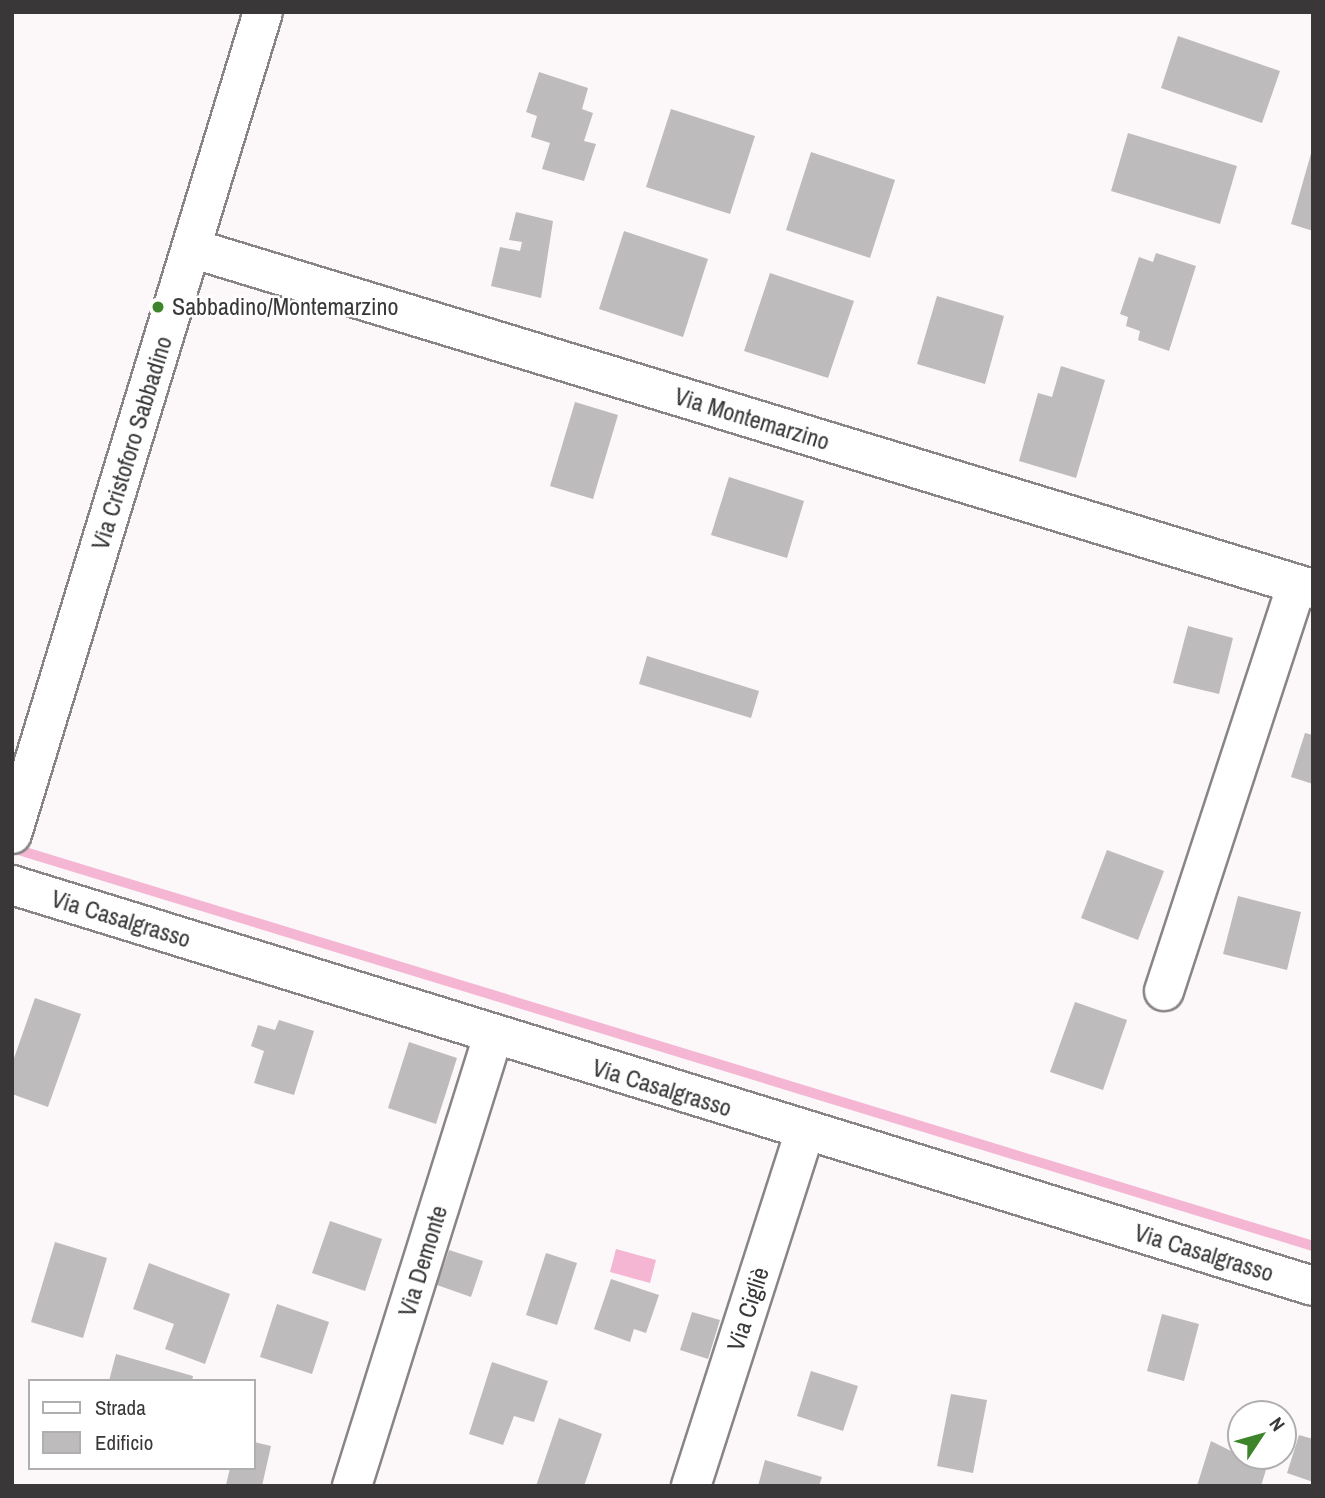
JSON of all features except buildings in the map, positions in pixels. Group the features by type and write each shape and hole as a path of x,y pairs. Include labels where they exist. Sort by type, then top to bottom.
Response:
{"street":[{"name":"Via Cristoforo Sabbadino","path":"16,824 263,12"},
{"name":"Via Montemarzino","path":"191,248 1305,587"},
{"path":"1164,991 1305,587"},
{"name":"Via Casalgrasso","path":"12,885 804,1133 1313,1286"},
{"name":"Via Demonte","path":"352,1486 493,1036"},
{"name":"Via Cigliè","path":"691,1486 804,1133"}],"shaded area":[{"path":"616,1249 656,1260 650,1283 610,1272"}],"waterway":[{"path":"12,848 1313,1246"}],"place":[{"name":"Sabbadino/Montemarzino","path":"158,307"}]}
